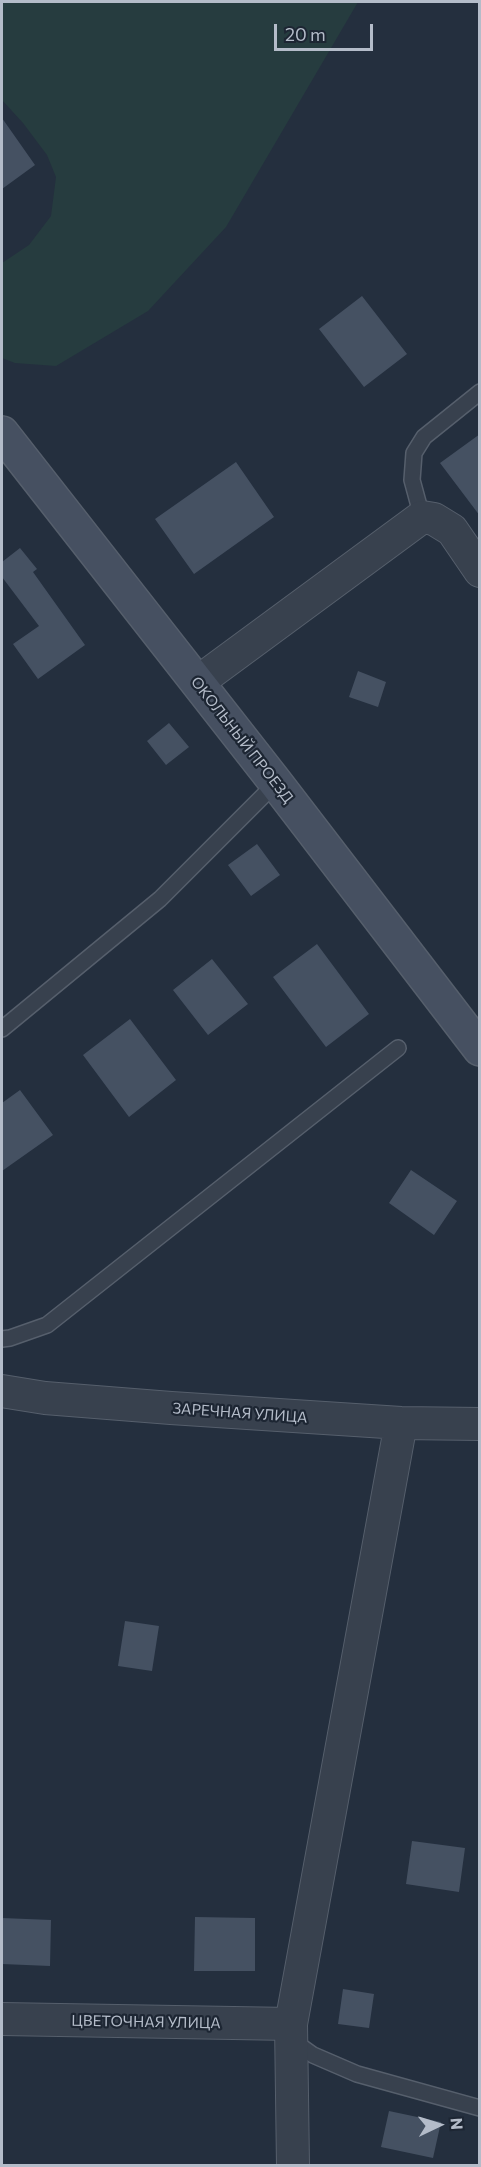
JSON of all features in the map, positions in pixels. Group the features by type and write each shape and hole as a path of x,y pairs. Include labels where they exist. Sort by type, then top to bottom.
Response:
{"street":[{"name":"ОКОЛЬНЫЙ ПРОЕЗД","path":"2,433 198,682 480,1049"},
{"path":"198,682 422,517 434,519 452,530 480,571"},
{"name":"ЗАРЕЧНАЯ УЛИЦА","path":"2,1391 68,1400 401,1423 480,1424"},
{"path":"293,2166 291,2032 401,1423"},
{"name":"ЦВЕТОЧНАЯ УЛИЦА","path":"2,2019 291,2032"}],"lane":[{"path":"422,517 412,480 414,453 424,437 480,392"},
{"path":"2,1029 160,899 276,783"},
{"path":"2,1339 46,1325 398,1048"},
{"path":"291,2032 312,2055 357,2074 480,2108"}],"green space":[{"path":"2,2 358,2 226,227 148,311 56,366 15,363 2,358 2,263 29,245 51,216 56,177 47,155 2,100"}],"building":[{"path":"2,118 35,165 2,189"},
{"path":"362,296 407,354 364,387 319,329"},
{"path":"480,434 480,516 440,463"},
{"path":"236,462 274,517 194,574 155,519"},
{"path":"20,548 37,569 33,572 85,645 38,679 13,644 39,626 2,577 2,562"},
{"path":"358,671 386,682 378,707 349,697"},
{"path":"169,723 189,747 166,765 147,741"},
{"path":"257,844 280,875 251,896 228,865"},
{"path":"317,944 369,1014 326,1047 273,977"},
{"path":"212,959 248,1004 208,1035 173,990"},
{"path":"130,1019 176,1080 129,1117 83,1055"},
{"path":"20,1090 53,1135 2,1171 2,1103"},
{"path":"411,1170 457,1201 434,1235 389,1203"},
{"path":"125,1621 159,1626 152,1671 118,1666"},
{"path":"412,1841 465,1848 459,1892 406,1884"},
{"path":"195,1917 255,1918 255,1971 194,1971"},
{"path":"2,1918 51,1920 50,1966 2,1964"},
{"path":"343,1989 374,1994 369,2028 338,2024"},
{"path":"389,2111 441,2122 433,2158 381,2147"}]}
